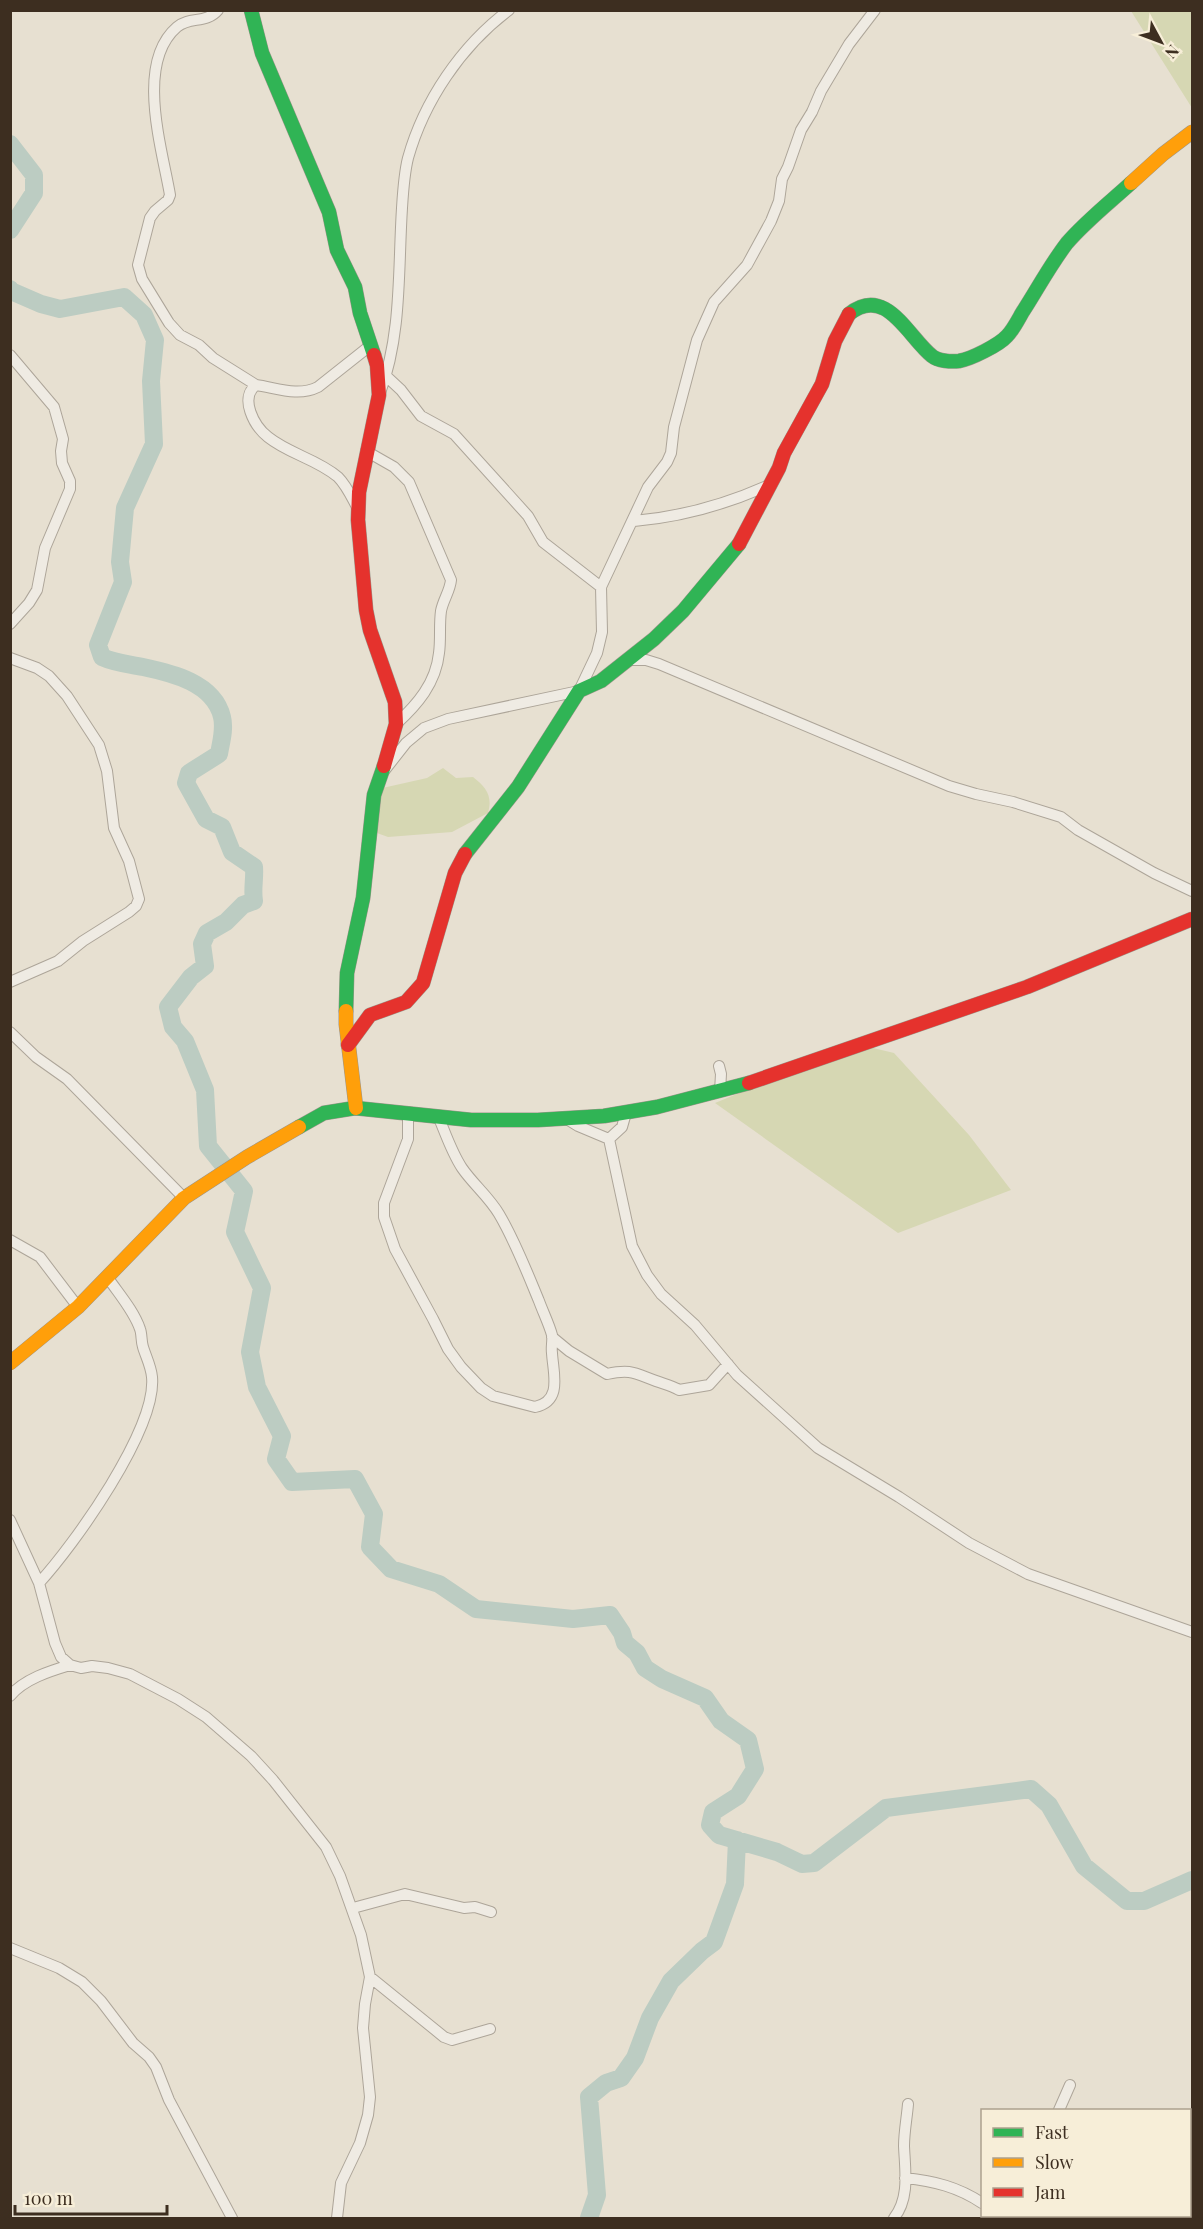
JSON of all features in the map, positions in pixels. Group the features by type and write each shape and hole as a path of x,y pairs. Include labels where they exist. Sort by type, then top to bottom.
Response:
{"street":[{"path":"218,10 210,18 186,22 177,27 163,42 153,85 170,195 150,218 138,265 142,279 169,323 180,335 199,345 256,385 300,393 309,391 318,387 371,345"},
{"path":"251,10 262,53 329,212 338,250 355,287 377,365 379,395"},
{"path":"356,1108 345,1000 347,973 363,898 374,795 396,724 395,702 370,630 366,610 358,509 366,451 379,395 391,357 398,300 402,207 408,160 429,106 441,85 475,39 509,10"},
{"path":"348,1045 370,1015 406,1002 423,983 460,860 518,787 579,692 597,653 602,632 601,587 648,487 661,471 671,453 676,419 697,340 714,302 747,265 771,221 782,179 801,130 849,44 875,10"},
{"path":"381,774 406,743 424,728 448,719 579,692 601,681 629,660 683,611 736,548 749,527 822,384 835,341 848,315 858,307 885,308 904,324 933,357 945,361 958,361 995,345 1007,337 1066,245 1080,229 1163,154 1192,132"},
{"path":"10,355 54,407 63,439 62,463 70,481 70,489 45,548 37,590 29,603 10,624"},
{"path":"386,376 401,390 421,417 454,434 528,516 543,542 601,587"},
{"path":"256,385 250,390 247,400 263,432 340,479 358,509"},
{"path":"366,451 394,467 409,482 451,580 442,605 439,653 435,672 419,700 396,724"},
{"path":"634,521 681,514 749,494 769,485"},
{"path":"10,658 37,668 49,676 67,696 99,745 107,771 114,828 129,861 139,899 136,906 129,912 83,940 58,960 10,982"},
{"path":"629,660 646,660 659,664 949,786 1061,817 1078,830 1154,873 1192,891"},
{"path":"10,669 27,666"},
{"path":"10,1363 78,1307 184,1198 207,1181 324,1113 337,1109 356,1108 471,1120 565,1118 626,1113 692,1099 746,1085 1049,978 1192,919"},
{"path":"10,1032 36,1057 67,1078 184,1198"},
{"path":"719,1066 720,1091"},
{"path":"408,1112 408,1140 384,1203 384,1217 394,1249 448,1349 468,1374 481,1388 494,1396 535,1407 548,1401 556,1381 552,1337 522,1261 501,1216 462,1168 439,1118"},
{"path":"609,1139 622,1127 626,1113"},
{"path":"565,1118 609,1139"},
{"path":"609,1139 628,1233 638,1260 661,1294 694,1325 728,1364 818,1448 969,1543 1028,1574 1192,1632"},
{"path":"10,1240 40,1257 78,1307"},
{"path":"39,1583 71,1544 121,1467 139,1432 152,1389 150,1367 141,1342 141,1330 108,1278"},
{"path":"552,1337 569,1351 607,1374 624,1371 637,1373 669,1384 679,1390 709,1385 728,1364"},
{"path":"10,1520 39,1583 61,1657 70,1665 81,1668 93,1666 130,1674 178,1699 206,1717 266,1772 300,1811 326,1847 340,1876 353,1908 370,1977 363,2028 370,2097 360,2143 341,2182 337,2218"},
{"path":"10,1696 47,1672 70,1665"},
{"path":"353,1908 405,1894 464,1908 475,1906 491,1912"},
{"path":"10,1948 59,1968 82,1982 101,2001 133,2043 149,2057 156,2067 174,2110 232,2218"},
{"path":"370,1977 444,2037 452,2040 490,2029"},
{"path":"1059,2109 1070,2085"},
{"path":"894,2218 900,2210 905,2178 904,2145 908,2104"},
{"path":"905,2178 945,2185 981,2200"}],"green space":[{"path":"1131,11 1192,11 1192,108"},
{"path":"443,768 456,778 473,777 482,784 489,797 488,813 452,832 388,837 377,833 378,789 427,778"},
{"path":"869,1047 894,1053 969,1135 1011,1190 898,1233 715,1103"}],"waterway":[{"path":"10,144 34,175 34,193 10,230"},
{"path":"10,289 41,304 60,309 124,297 144,315 155,340 151,381 154,444 125,508 120,562 123,582 98,645 102,657 179,676 201,688 217,705 222,717 223,731 219,754 189,773 186,783 206,819 222,827 232,852 254,867 254,901 243,905 226,922 207,933 202,944 205,966 191,977 168,1007 173,1027 185,1041 205,1090 208,1146 244,1191 235,1232 262,1288 250,1352 257,1387 282,1436 276,1459 292,1482 355,1479 374,1514 370,1547 391,1569 439,1584 476,1609 573,1619 610,1615 622,1633 625,1643 637,1653 645,1668 662,1679 705,1698 721,1721 748,1740 755,1769 738,1796 713,1812 710,1825 719,1835 777,1852 802,1864 814,1863 886,1808 1031,1789 1049,1805 1084,1866 1127,1901 1144,1901 1192,1880"},
{"path":"589,2218 597,2195 589,2097 606,2083 621,2078 635,2058 650,2018 671,1981 714,1942 735,1884 737,1840"}],"traffic: fast":[{"path":"251,10 262,53 329,212 337,250 355,287 360,313 374,355"},
{"path":"849,314 862,306 874,305 885,309 895,317 923,348 938,359 959,361 977,355 1009,334 1067,243 1131,183"},
{"path":"465,854 518,787 579,691 601,681 654,639 683,611 739,544"},
{"path":"346,1011 347,973 363,898 374,795 384,766"},
{"path":"299,1127 324,1113 355,1108 471,1120 538,1120 604,1116 657,1107 749,1083"}],"traffic: slow":[{"path":"1131,183 1192,132"},
{"path":"346,1011 356,1108"},
{"path":"10,1363 78,1307 184,1198 299,1127"}],"traffic: jam":[{"path":"739,544 779,468 784,453 822,384 835,341 849,314"},
{"path":"374,355 379,395 359,492 358,520 366,610 370,630 395,702 396,724 384,766"},
{"path":"348,1045 370,1015 406,1002 423,983 455,873 465,854"},
{"path":"749,1083 1027,987 1192,919"}]}
